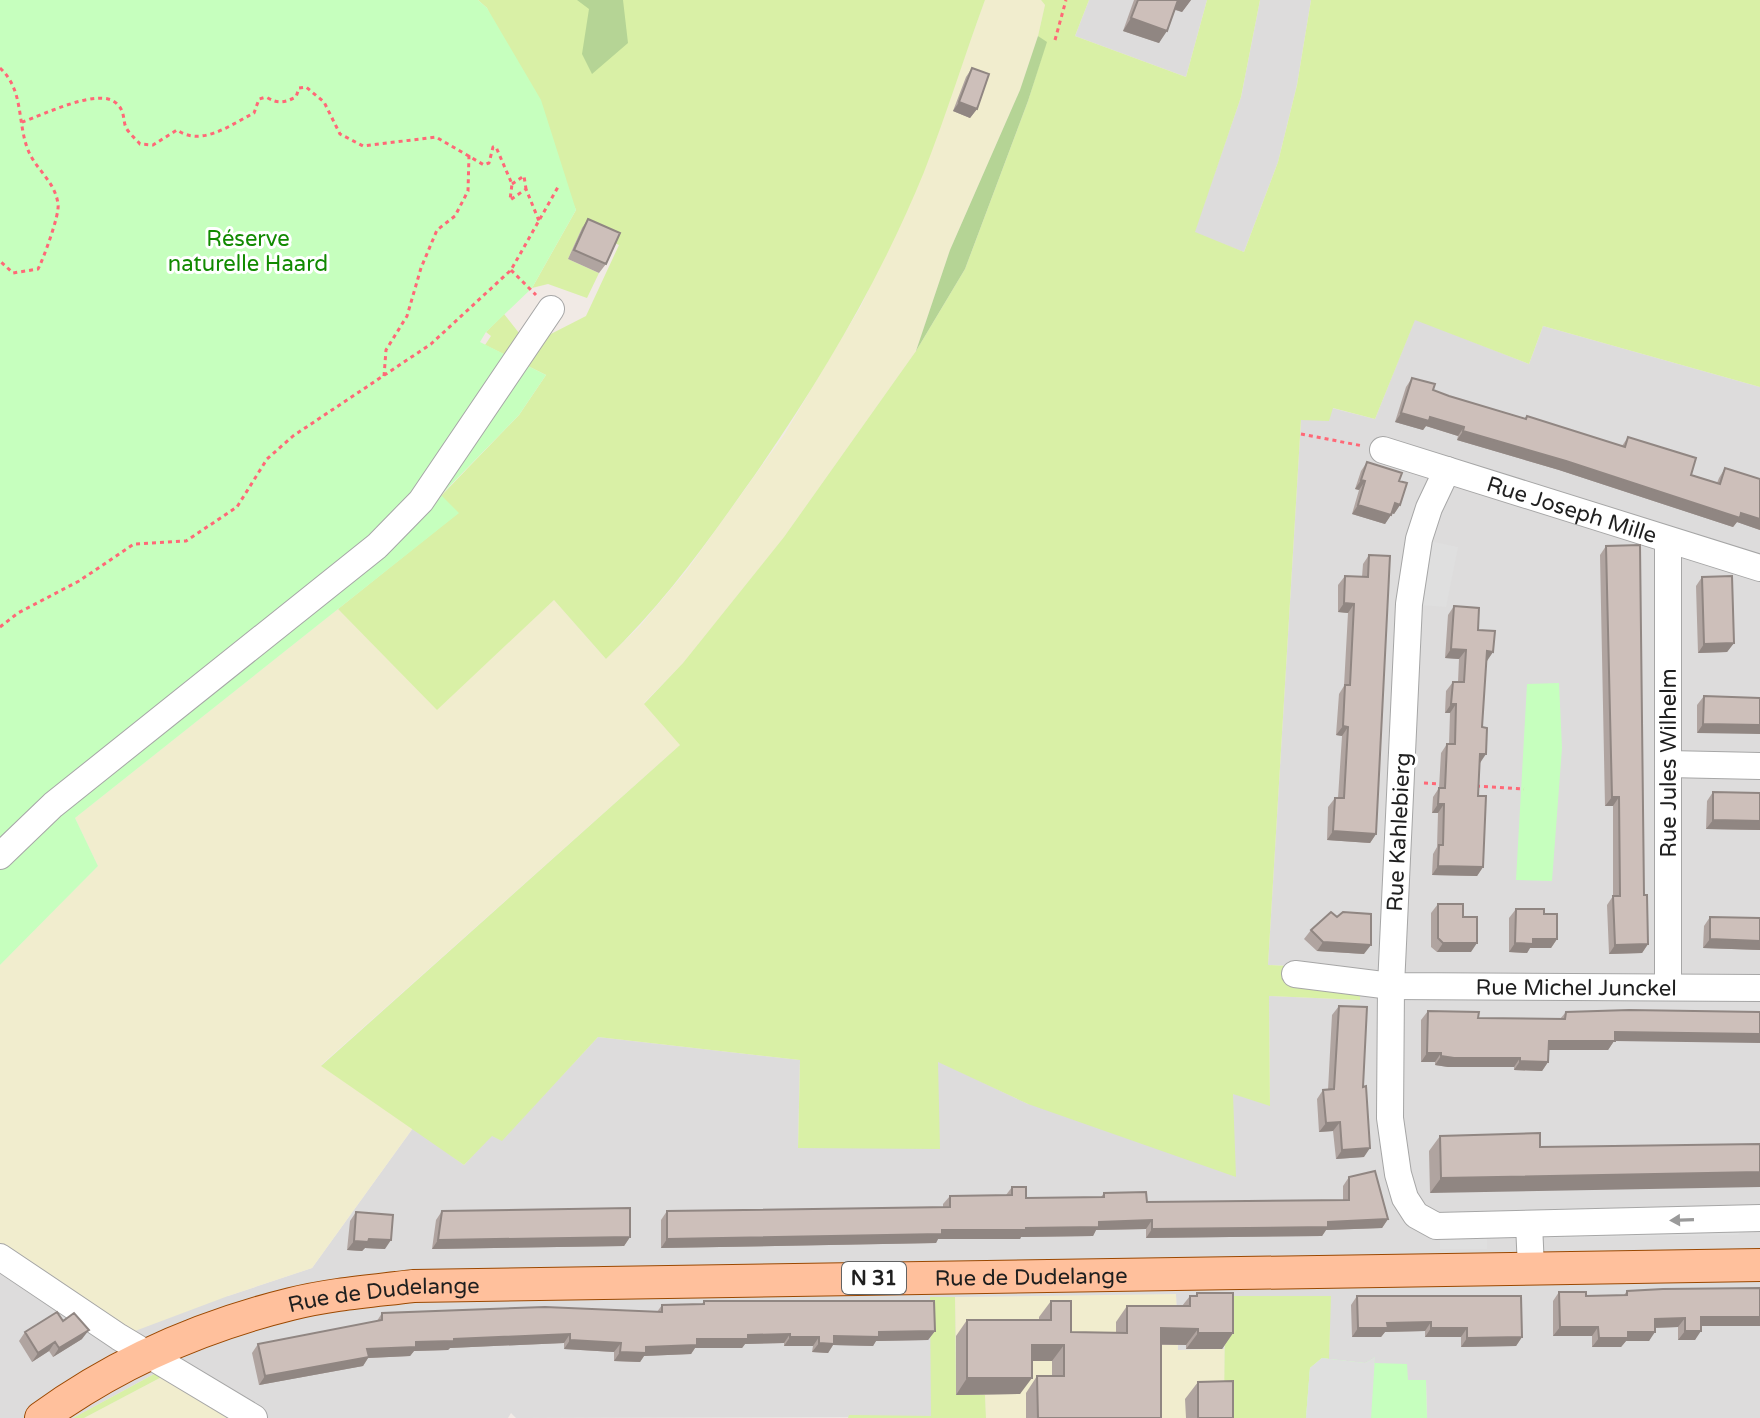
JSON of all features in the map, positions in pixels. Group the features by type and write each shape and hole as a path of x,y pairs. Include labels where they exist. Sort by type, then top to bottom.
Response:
{"main road":[{"name":"Rue de Dudelange","path":"41,1418 68,1398 147,1355 227,1323 293,1304 413,1286 1760,1265"}],"street":[{"path":"0,856 53,805 377,546 421,501 551,309"},
{"name":"Rue Joseph Mille","path":"1383,450 1760,568"},
{"name":"Rue Kahlebierg","path":"1447,470 1419,539 1409,604 1391,986 1390,1118 1398,1174 1405,1198 1416,1215 1436,1226 1529,1224"},
{"name":"Rue Jules Wilhelm","path":"1668,540 1668,987"},
{"path":"1668,764 1760,766"},
{"name":"Rue Michel Junckel","path":"1295,974 1391,986 1760,988"},
{"path":"1531,1268 1529,1224 1760,1218"},
{"path":"0,1257 147,1355 254,1418"}],"path":[{"path":"1055,40 1066,0"},
{"path":"0,68 16,89 28,151 52,183 58,204 58,217 47,242 45,258 38,269 13,273 0,261"},
{"path":"22,122 105,96 115,102 125,115 125,127 140,144 153,145 177,130 185,136 206,137 254,113 259,99 266,97 277,103 286,102 296,97 299,88 306,87 324,102 340,134 363,146 436,137 484,165 489,163 493,147 496,147 512,184 510,200 526,189"},
{"path":"384,376 386,350 407,316 421,268 437,230 455,216 468,191 469,155"},
{"path":"512,184 524,176 539,222"},
{"path":"0,627 18,613 79,581 134,544 186,541 237,507 267,459 293,436 431,344 511,270 558,187"},
{"path":"511,270 551,309"},
{"path":"1301,434 1383,450"},
{"path":"1400,782 1447,784"},
{"path":"1462,785 1524,789"}],"shaded area":[{"path":"985,0 1041,0 1045,5 1020,90 950,250 916,351 784,537 683,663 644,703 681,744 321,1065 413,1128 312,1268 119,1337 0,1257 0,965 98,866 75,818 338,609 437,709 554,600 606,659 639,627 687,570 784,435 861,306 923,173"},
{"path":"1089,0 1207,0 1186,77 1075,36"},
{"path":"1260,0 1311,0 1297,85 1278,162 1244,252 1194,233 1241,97"},
{"path":"1415,319 1529,364 1543,326 1760,387 1760,1418 1427,1418 1426,1381 1408,1380 1375,1363 1375,1358 1365,1363 1329,1359 1330,1296 1226,1296 1224,1349 1178,1350 1176,1295 931,1417 516,1418 511,1413 508,1418 254,1418 167,1367 73,1418 0,1418 0,1257 228,1296 312,1268 413,1128 464,1165 492,1135 502,1140 598,1037 800,1060 798,1148 938,1061 1028,1104 1233,1093 1270,1105 1269,996 1360,1000 1361,970 1268,965 1301,420 1332,408 1375,419"},
{"path":"1419,539 1458,547 1446,607 1409,604"},
{"path":"1748,1221 1738,1235 1549,1238 1562,1223"},
{"path":"1440,1225 1487,1225 1487,1249 1440,1249"},
{"path":"1176,1294 1178,1350 1224,1349 1224,1409 1229,1418 986,1418 985,1395 956,1395 955,1297"},
{"path":"1375,1357 1371,1418 1306,1418 1310,1368 1322,1358 1365,1363"},
{"path":"173,1371 254,1418 84,1418"}],"green space":[{"name":"Réserve naturelle Haard","path":"0,0 478,0 487,8 541,100 576,210 532,288 486,332 480,342 546,375 519,415 441,495 459,513 75,818 98,866 0,965"},
{"path":"478,0 985,0 924,172 887,255 795,415 696,556 644,620 606,659 554,600 437,710 338,609 458,513 441,496 519,415 546,375 485,345 491,336 486,332 504,314 519,333 543,338 586,316 619,245 582,228 568,259 599,273 587,298 548,284 532,288 576,210 487,8"},
{"path":"577,0 623,0 628,43 592,74 582,54 589,9"},
{"path":"1041,0 1089,0 1075,36 1186,77 1207,0 1260,0 1241,97 1195,232 1244,252 1278,162 1297,85 1311,0 1760,0 1760,387 1543,326 1529,364 1415,320 1375,419 1333,408 1329,421 1301,420 1268,965 1361,970 1360,1000 1269,996 1270,1106 1233,1094 1236,1177 1028,1104 938,1062 940,1149 798,1148 800,1060 598,1037 502,1141 492,1136 464,1165 321,1066 680,745 644,704 683,663 784,537 916,351 965,269 1028,101 1046,43 1038,36 1045,5"},
{"path":"1038,36 1047,42 965,269 916,351 950,250 1020,90"},
{"path":"1559,683 1562,748 1552,881 1516,880 1527,684"},
{"path":"1225,1296 1331,1296 1329,1359 1322,1358 1310,1368 1306,1418 1229,1418 1224,1409"},
{"path":"930,1297 955,1297 956,1394 985,1395 986,1418 848,1418 849,1415 931,1416"},
{"path":"1375,1357 1375,1363 1407,1364 1408,1380 1426,1380 1427,1418 1306,1418 1310,1368 1322,1358 1365,1363"},
{"path":"167,1367 173,1371 84,1418 73,1418"}],"building":[{"path":"1138,0 1178,0 1167,31 1131,18"},
{"path":"972,68 989,74 977,109 959,102"},
{"path":"588,219 620,233 606,264 574,250"},
{"path":"1412,378 1435,384 1433,390 1449,396 1526,419 1527,416 1625,447 1628,437 1696,458 1691,475 1720,484 1725,468 1760,479 1760,519 1741,513 1740,518 1463,431 1464,427 1401,413"},
{"path":"1367,462 1402,473 1399,481 1407,483 1400,505 1395,503 1391,515 1358,505"},
{"path":"1640,545 1644,895 1647,895 1648,944 1615,945 1613,896 1620,896 1619,797 1612,797 1606,546"},
{"path":"1369,555 1390,556 1376,834 1333,831 1335,798 1344,798 1348,727 1343,726 1345,685 1350,685 1354,604 1344,603 1345,576 1368,577"},
{"path":"1732,576 1734,643 1704,644 1702,577"},
{"path":"1454,606 1479,608 1478,630 1495,631 1493,652 1487,651 1482,727 1487,728 1486,754 1480,754 1478,796 1486,796 1483,867 1438,866 1439,845 1443,845 1444,804 1438,804 1439,788 1445,788 1447,744 1455,744 1456,704 1451,704 1453,682 1464,682 1466,650 1451,649"},
{"path":"1704,696 1760,698 1760,725 1703,724"},
{"path":"1713,792 1760,793 1760,821 1713,820"},
{"path":"1438,904 1463,904 1463,917 1477,917 1477,943 1443,943 1438,938"},
{"path":"1516,909 1544,909 1544,914 1557,914 1557,939 1533,939 1533,944 1515,943"},
{"path":"1331,912 1337,917 1343,912 1371,914 1371,945 1323,942 1311,930"},
{"path":"1710,917 1760,918 1760,941 1710,939"},
{"path":"1339,1006 1367,1007 1363,1087 1366,1086 1370,1148 1342,1150 1340,1122 1326,1123 1323,1090 1334,1089"},
{"path":"1428,1011 1479,1012 1478,1018 1565,1019 1566,1012 1760,1012 1760,1034 1615,1032 1615,1041 1549,1041 1548,1062 1520,1061 1520,1058 1454,1058 1441,1056 1441,1053 1427,1053"},
{"path":"1540,1133 1540,1147 1760,1144 1760,1172 1441,1178 1440,1136"},
{"path":"1375,1171 1388,1219 1328,1222 1328,1227 1152,1229 1152,1220 1099,1222 1099,1227 942,1230 942,1234 667,1239 667,1211 950,1207 950,1196 1012,1195 1012,1187 1026,1187 1026,1198 1104,1197 1104,1193 1146,1192 1147,1202 1349,1200 1349,1177"},
{"path":"630,1208 630,1237 438,1240 442,1211"},
{"path":"356,1212 393,1215 391,1240 354,1241"},
{"path":"1760,1288 1760,1317 1701,1317 1701,1331 1685,1331 1685,1318 1655,1319 1655,1332 1628,1332 1628,1338 1599,1338 1598,1327 1560,1327 1559,1292 1586,1292 1586,1296 1627,1295 1627,1291 1663,1289"},
{"path":"1197,1293 1233,1293 1233,1333 1198,1333 1198,1329 1161,1328 1161,1418 1038,1418 1037,1376 1064,1376 1064,1345 1032,1345 1032,1378 967,1378 967,1320 1051,1320 1051,1301 1071,1301 1071,1332 1127,1333 1127,1306 1190,1306 1190,1296 1197,1296"},
{"path":"1357,1296 1521,1296 1522,1337 1467,1338 1467,1328 1431,1328 1431,1322 1387,1323 1388,1328 1358,1328"},
{"path":"704,1301 934,1301 935,1331 879,1332 879,1337 834,1336 834,1344 819,1343 819,1337 748,1335 748,1339 697,1339 697,1345 646,1347 646,1353 620,1352 621,1343 570,1340 570,1334 454,1339 416,1342 416,1347 367,1349 369,1357 265,1376 258,1344 382,1320 382,1313 545,1307 662,1312 662,1305 704,1304"},
{"path":"57,1312 63,1321 74,1313 89,1330 59,1348 55,1342 38,1353 25,1332"},
{"path":"1233,1381 1233,1418 1198,1418 1198,1382"}]}
